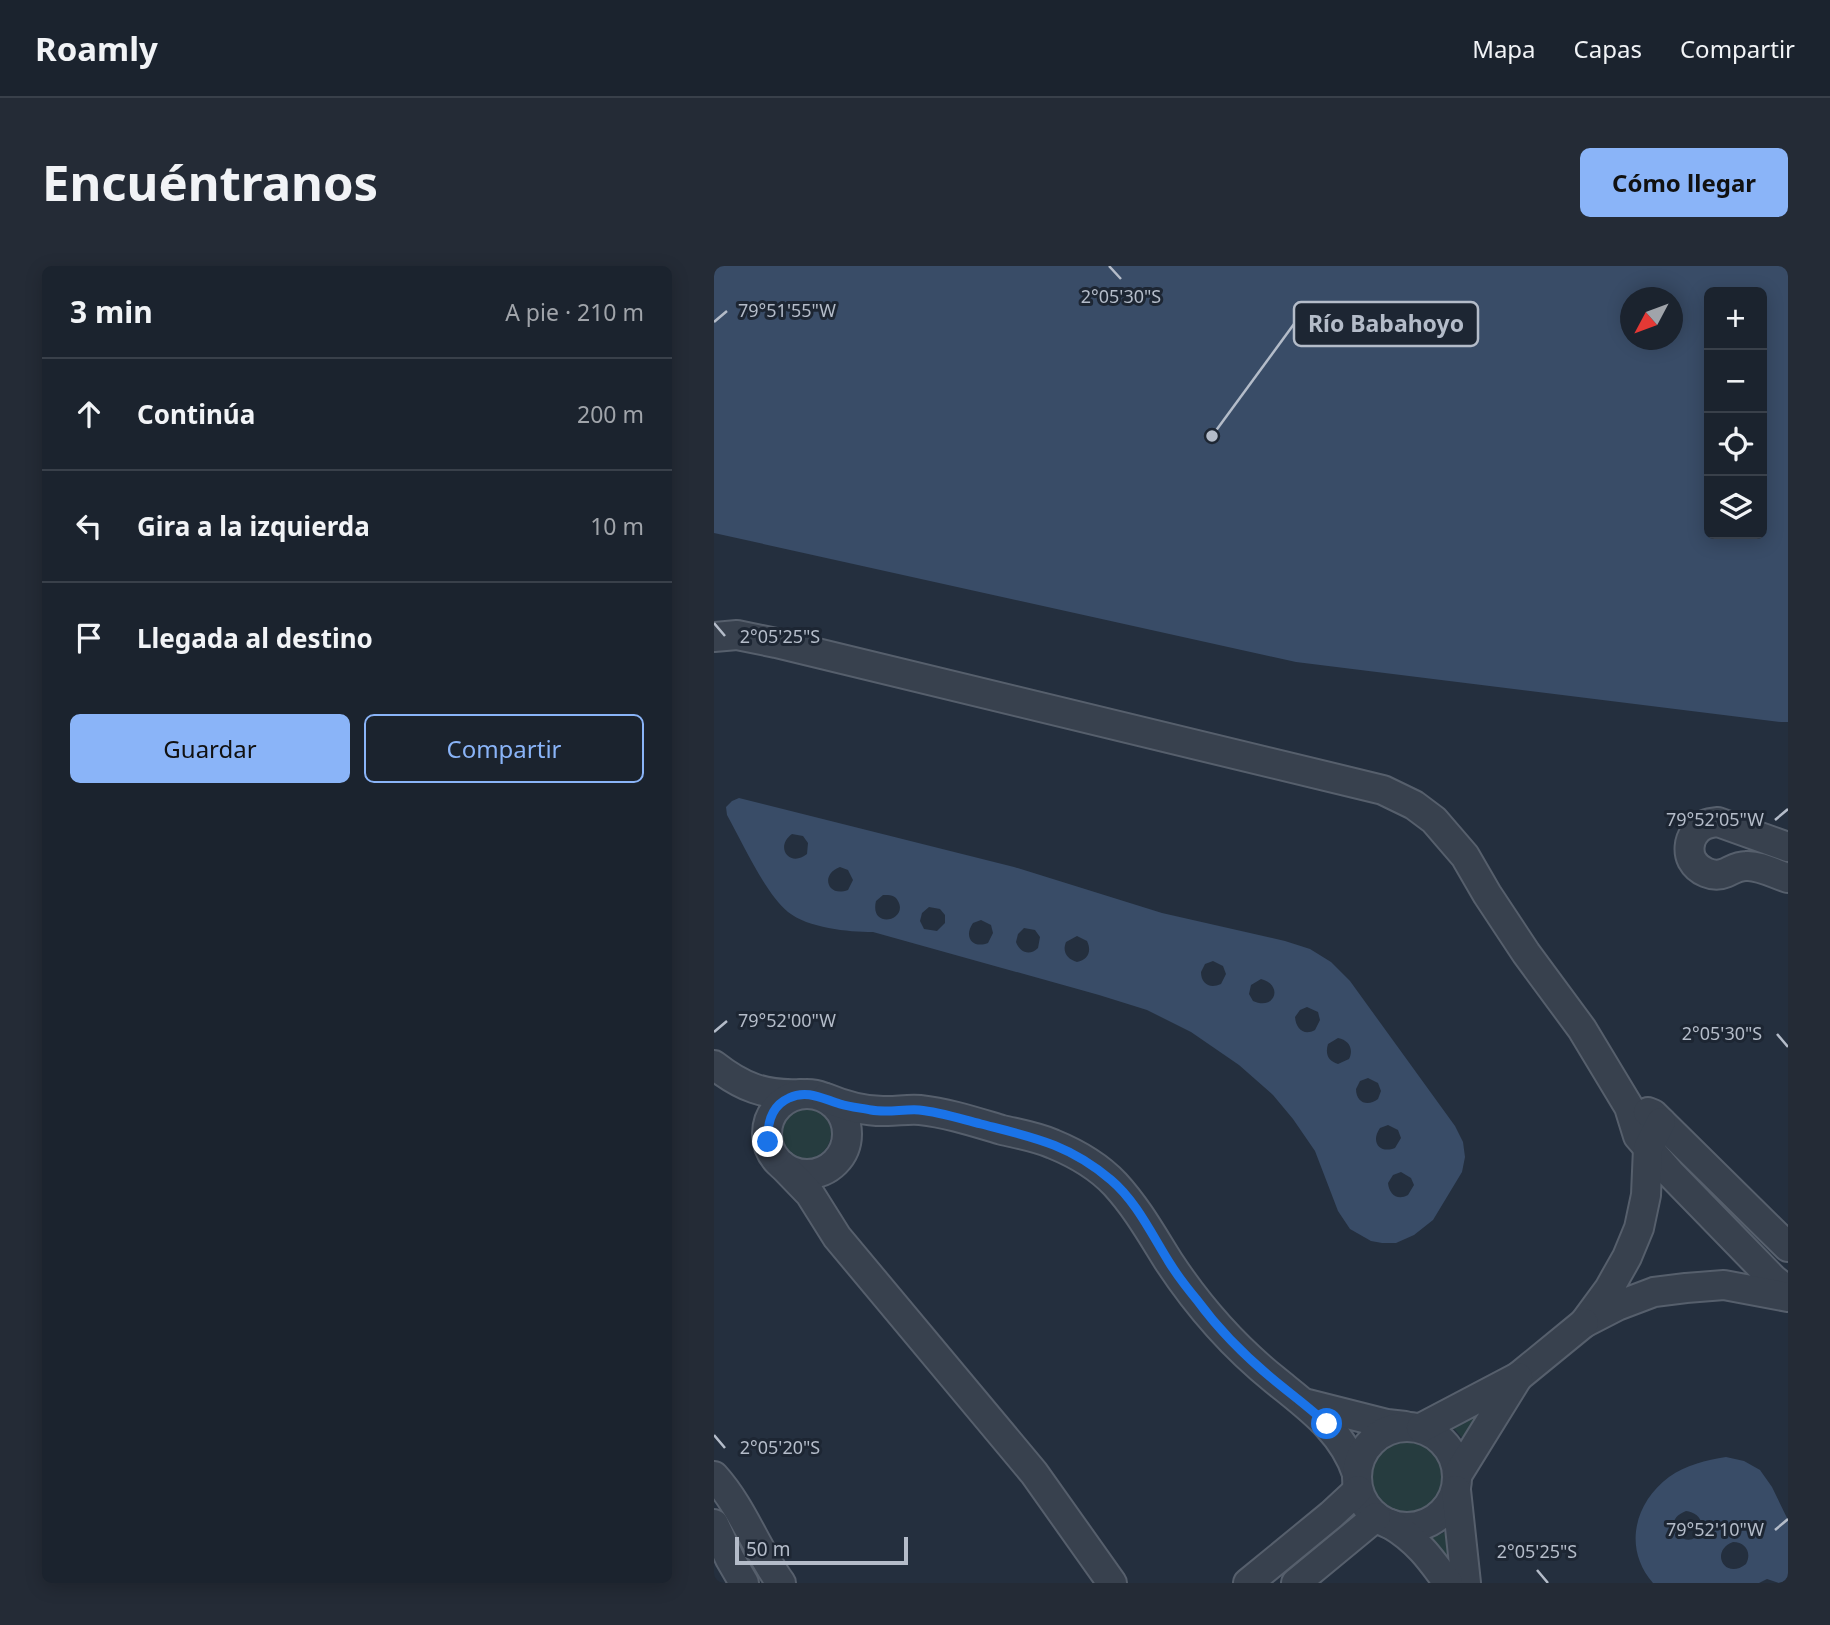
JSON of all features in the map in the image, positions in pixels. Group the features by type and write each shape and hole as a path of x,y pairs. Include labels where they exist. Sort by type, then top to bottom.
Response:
{"street":[{"path":"714,637 737,635 776,643 1383,790 1414,805 1434,820 1465,856 1526,953 1582,1029 1629,1107 1638,1136 1788,1291"},
{"path":"1788,847 1718,822 1702,826 1696,832 1691,839 1690,856 1700,869 1708,873 1717,875 1746,866 1788,878"},
{"path":"1727,825 1734,829 1742,844 1739,862 1733,869"},
{"path":"718,1068 739,1083 763,1092 814,1096 839,1104 887,1111 919,1110 949,1115 1051,1142 1083,1158 1113,1182 1141,1215 1170,1264 1235,1344 1327,1424 1353,1461 1365,1504 1416,1543 1448,1583"},
{"path":"718,1068 751,1106 775,1154 810,1194 837,1237 1034,1473 1112,1583"},
{"path":"814,1096 836,1106 844,1117 847,1143 838,1160 822,1171 809,1174 795,1172 775,1154 767,1129 778,1105 789,1098 814,1096"},
{"path":"1629,1107 1653,1114 1788,1247"},
{"path":"837,1237 824,1204 825,1182 852,1137 871,1119 887,1111"},
{"path":"1584,1323 1609,1289 1639,1228 1646,1195 1648,1148 1661,1122"},
{"path":"1248,1583 1331,1515 1357,1482 1359,1459 1377,1436 1390,1429 1413,1427 1518,1377 1584,1323 1617,1306 1654,1292 1724,1285 1788,1297"},
{"path":"1383,1520 1406,1528 1423,1525 1438,1518 1449,1505 1457,1482 1518,1377"},
{"path":"1305,1403 1387,1424 1413,1427 1435,1434 1447,1445 1455,1459 1466,1583"},
{"path":"714,1476 739,1509 769,1567 781,1583"},
{"path":"1296,1583 1383,1520"},
{"path":"714,1524 744,1583"}],"green space":[{"path":"805,1107 824,1114 831,1133 824,1152 805,1159 786,1152 779,1133 786,1114"},
{"path":"1482,1409 1466,1442 1449,1423"},
{"path":"1408,1438 1423,1441 1436,1449 1444,1462 1447,1477 1444,1492 1436,1505 1423,1513 1408,1516 1393,1513 1380,1505 1372,1492 1369,1477 1372,1462 1380,1449 1393,1441"},
{"path":"1452,1529 1455,1575 1428,1540"}],"water":[{"path":"714,266 1788,266 1788,722 1296,662 714,533"},
{"path":"739,798 1014,867 1162,913 1310,949 1331,962 1350,981 1455,1126 1463,1142 1465,1157 1462,1172 1433,1220 1414,1235 1396,1243 1371,1241 1350,1229 1338,1211 1315,1151 1293,1119 1273,1095 1239,1065 1191,1032 1147,1010 873,932 829,928 796,917 779,903 754,866 727,815 726,807","holes":["792,834 803,836 808,843 807,854 795,859 786,854 784,845","840,867 848,870 853,880 848,890 841,892 831,888 828,879 834,870","883,895 890,895 898,901 898,914 888,919 878,916 875,910 876,901","929,907 940,909 945,915 945,923 937,931 924,929 920,921 922,913","981,920 991,925 993,933 988,943 983,944 974,943 969,933 973,923","1024,928 1035,930 1040,937 1038,948 1032,952 1023,951 1018,946 1018,934","1077,936 1087,941 1089,952 1077,962 1068,957 1066,942","1213,961 1223,966 1226,974 1221,984 1210,986 1204,982 1201,972 1205,964","1261,979 1273,986 1274,996 1271,1000 1267,1003 1253,1001 1249,994 1251,985","1307,1007 1318,1012 1320,1020 1315,1030 1307,1032 1301,1030 1295,1017 1300,1010","1338,1038 1348,1043 1351,1048 1349,1059 1338,1064 1328,1057 1328,1044","1368,1078 1378,1083 1381,1091 1378,1099 1370,1103 1360,1100 1357,1094 1360,1081","1388,1125 1398,1130 1401,1138 1395,1148 1390,1149 1378,1146 1376,1138 1380,1128","1401,1172 1411,1178 1414,1185 1408,1195 1400,1197 1394,1195 1388,1183 1393,1175"]},
{"path":"1726,1457 1744,1461 1760,1470 1772,1487 1788,1520 1788,1583 1767,1579 1759,1583 1653,1583 1638,1556 1636,1541 1641,1513 1648,1500 1669,1477 1682,1469","holes":["1686,1511 1696,1515 1701,1523 1700,1531 1695,1538 1689,1540 1674,1529 1677,1516","1733,1542 1744,1546 1748,1556 1746,1564 1732,1569 1726,1567 1721,1557 1726,1546"]}],"place":[{"name":"Río Babahoyo","path":"1212,436"}],"route":[{"path":"768,1142 767,1129 778,1105 801,1094 814,1094 839,1104 874,1110 919,1110 949,1115 1051,1142 1083,1158 1113,1182 1141,1215 1170,1264 1198,1302 1235,1344 1327,1424"}]}
